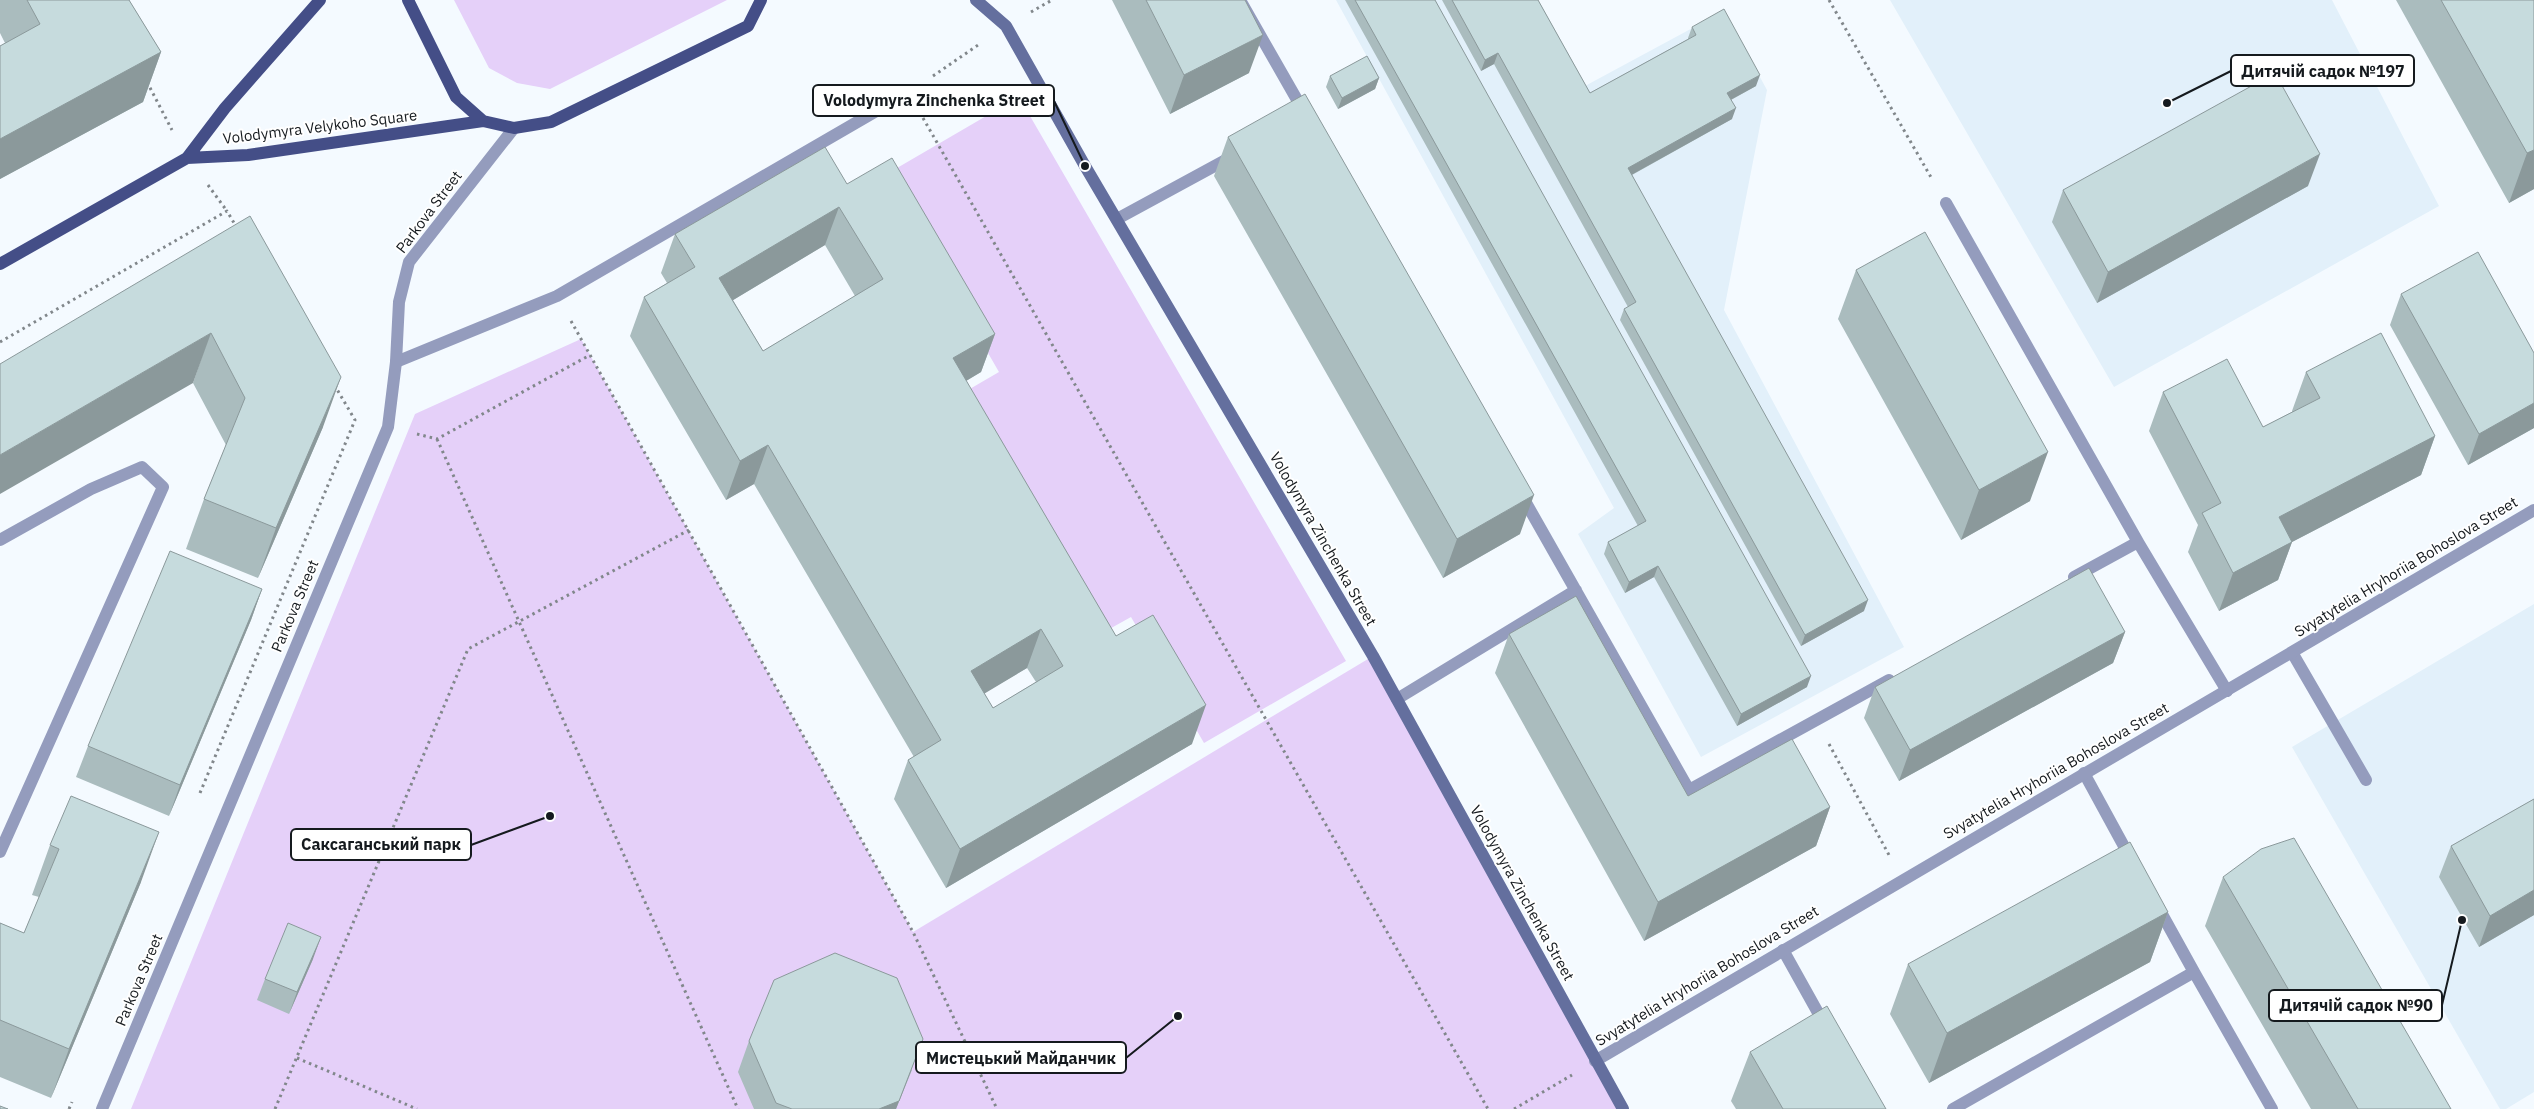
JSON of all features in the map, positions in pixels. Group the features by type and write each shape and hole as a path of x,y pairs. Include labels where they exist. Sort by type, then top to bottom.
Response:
{"main road":[{"name":"Volodymyra Velykoho Square","path":"187,158 224,108 320,0"},
{"name":"Volodymyra Velykoho Square","path":"408,0 456,97 483,121"},
{"name":"Volodymyra Velykoho Square","path":"187,158 248,155 483,121 514,128 551,122 748,26 761,0"},
{"name":"Volodymyra Zinchenka Street","path":"976,0 1006,26 1396,700 1622,1109"},
{"path":"990,0 1006,26"},
{"path":"0,264 187,158"}],"street":[{"path":"1240,0 1305,120"},
{"path":"396,362 557,296 909,92"},
{"name":"Parkova Street","path":"102,1109 388,427 396,362 399,302 409,262 514,128"},
{"path":"1117,219 1246,149"},
{"path":"1946,203 2138,542 2226,691"},
{"path":"0,540 91,489 142,467 163,487 0,852"},
{"path":"1517,487 1689,790 1903,672"},
{"name":"Svyatytelia Hryhoriia Bohoslova Street","path":"1596,1061 1902,880 2293,654 2534,510"},
{"path":"2060,585 2138,542"},
{"path":"1396,700 1576,590"},
{"path":"2293,654 2366,780"},
{"path":"2084,774 2137,868"},
{"path":"2151,894 2272,1109"},
{"path":"1783,950 1835,1042"},
{"path":"1953,1109 2194,972"}],"path":[{"path":"1829,0 1946,203"},
{"path":"146,79 187,158 227,211 242,236"},
{"path":"909,92 1488,1109"},
{"path":"0,342 227,211"},
{"path":"557,296 913,932 997,1109"},
{"path":"330,378 355,420 437,439 590,355"},
{"path":"199,796 355,420"},
{"path":"437,439 738,1109"},
{"path":"275,1109 468,649 689,530"},
{"path":"1816,720 1902,880"},
{"path":"296,1058 417,1109"},
{"path":"1514,1109 1596,1061"},
{"path":"69,1109 73,1100"}],"shaded area":[{"path":"454,0 727,0 550,89 517,83 489,68"},
{"path":"1336,0 1537,0 1585,86 1724,11 1767,90 1724,310 1904,647 1701,757 1578,534 1614,508"},
{"path":"1890,0 2332,0 2439,206 2114,387"},
{"path":"1019,97 1346,661 1204,743 1131,617 1095,637 956,397 999,372 885,175"},
{"path":"581,339 913,932 1373,656 1623,1109 131,1109 415,414"},
{"path":"2534,604 2534,1092 2506,1109 2500,1109 2292,747"}],"building":[{"path":"27,0 129,0 161,52 0,139 0,46 40,24"},
{"path":"1146,0 1245,0 1263,35 1184,75"},
{"path":"1355,0 1435,0 1811,676 1741,714 1658,566 1629,582 1608,542 1646,521"},
{"path":"1452,0 1538,0 1590,93 1696,35 1692,27 1724,9 1760,75 1727,93 1736,108 1628,168 1868,600 1805,635 1624,309 1636,302 1498,53 1485,60"},
{"path":"2441,0 2534,0 2534,150 2527,153"},
{"path":"1367,56 1379,78 1342,98 1330,76"},
{"path":"2275,73 2320,154 2108,272 2063,190"},
{"path":"1305,94 1534,495 1457,539 1228,137"},
{"path":"825,147 847,184 892,158 995,334 953,358 1116,636 1153,615 1206,705 960,849 908,760 941,740 768,445 740,461 644,297 695,267 675,234","holes":["839,207 883,279 763,351 719,278","1041,629 1063,666 993,708 971,671"]},
{"path":"250,216 341,377 276,528 204,499 245,398 211,333 0,455 0,364"},
{"path":"1925,232 2048,452 1979,490 1856,270"},
{"path":"2478,252 2534,353 2534,403 2479,434 2401,294"},
{"path":"2381,333 2435,436 2279,517 2292,542 2233,573 2202,513 2221,503 2163,392 2227,359 2263,427 2320,398 2306,372"},
{"path":"170,551 262,589 180,785 88,746"},
{"path":"2089,568 2125,632 1910,750 1875,687"},
{"path":"1576,596 1688,796 1792,739 1830,807 1658,902 1509,634"},
{"path":"71,796 159,832 69,1049 0,1020 0,923 24,933 59,849 50,845"},
{"path":"2534,799 2534,890 2490,916 2451,846"},
{"path":"2294,838 2451,1109 2358,1109 2223,877 2261,849"},
{"path":"2130,842 2168,912 1947,1033 1908,964"},
{"path":"288,923 321,937 297,992 265,979"},
{"path":"835,953 897,978 923,1039 899,1101 879,1109 792,1109 776,1103 749,1041 774,980"},
{"path":"1827,1006 1886,1109 1783,1109 1750,1052"}],"place":[{"name":"Дитячій садок №197","path":"2167,103"},
{"name":"Volodymyra Zinchenka Street","path":"1085,166"},
{"name":"Саксаганський парк","path":"550,816"},
{"name":"Дитячiй садок №90","path":"2462,920"},
{"name":"Мистецький Майданчик","path":"1178,1016"}]}
